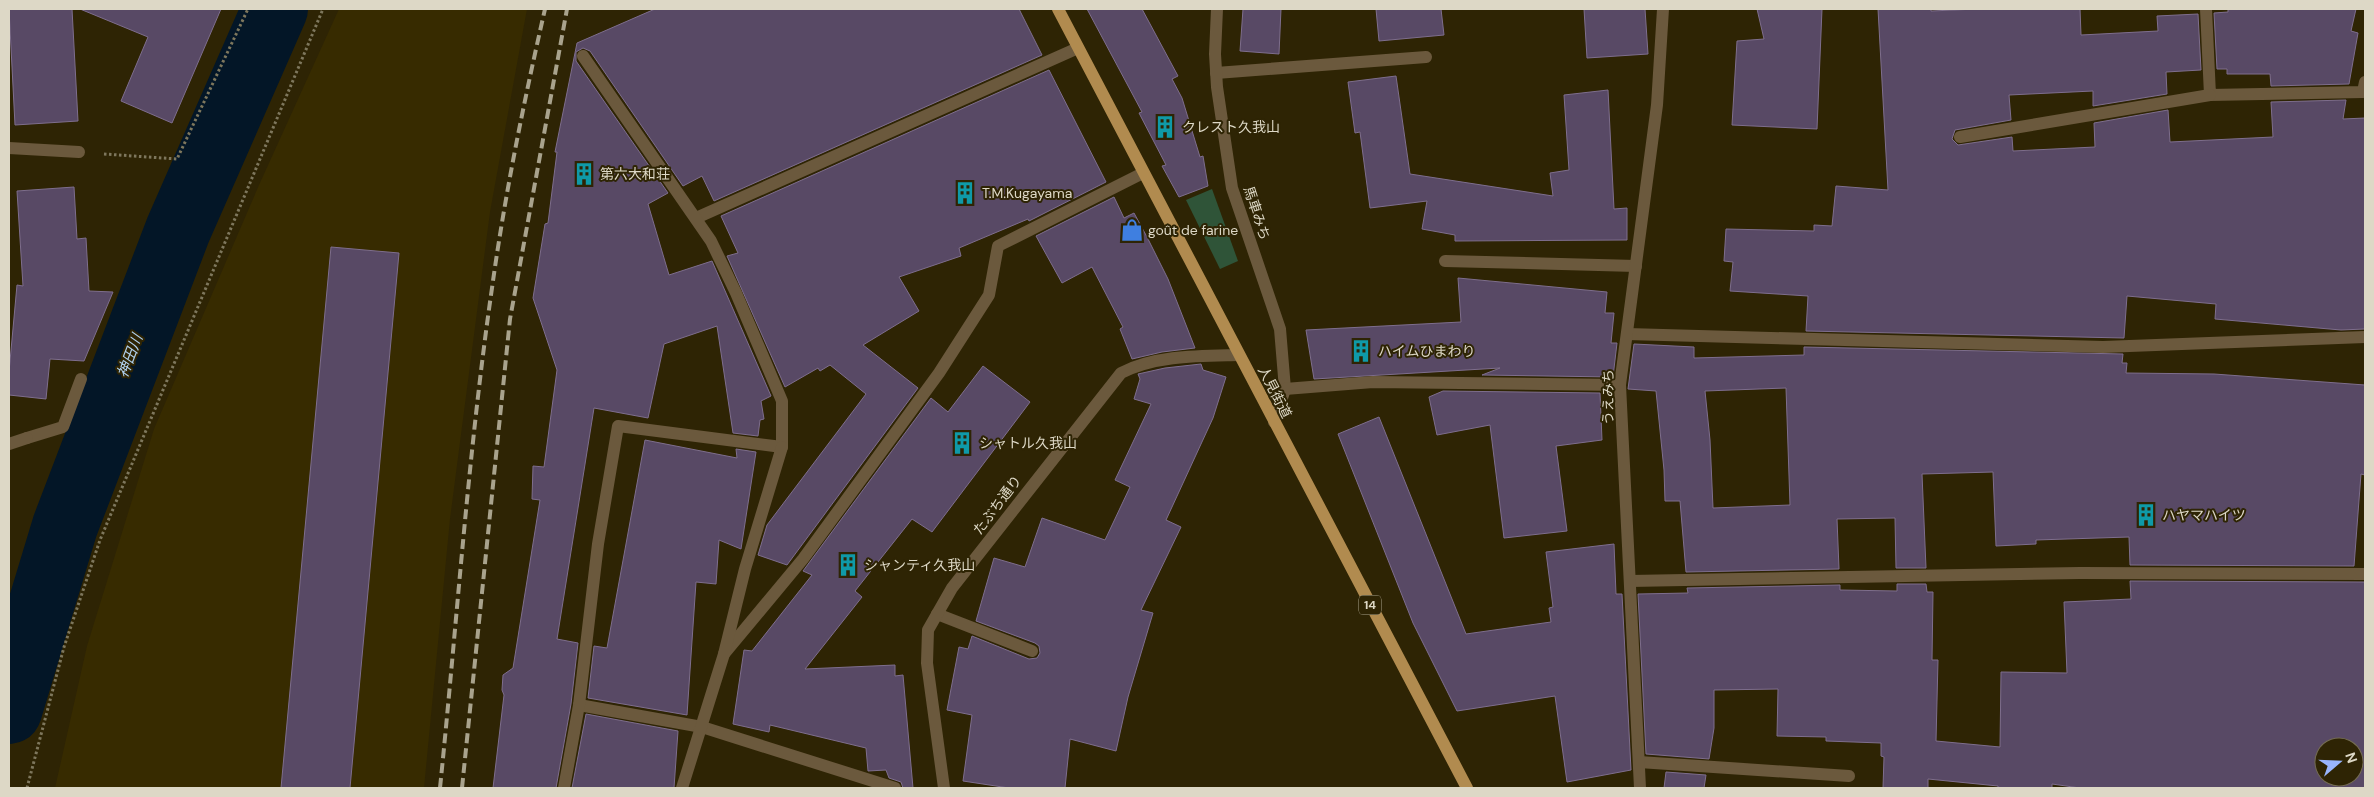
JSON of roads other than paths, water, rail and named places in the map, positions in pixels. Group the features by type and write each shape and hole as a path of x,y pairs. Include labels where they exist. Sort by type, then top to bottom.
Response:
{"main road":[{"name":"人見街道","path":"1058,9 1467,788"}],"street":[{"name":"馬車みち","path":"1216,9 1216,73 1232,188 1280,329 1285,389 1274,422"},
{"name":"うえみち","path":"1640,788 1620,385 1657,105 1663,9"},
{"path":"2206,9 2210,95"},
{"path":"696,218 1078,48"},
{"path":"583,56 711,241 736,293 782,401 782,447 745,569 724,654 682,788"},
{"path":"1216,73 1426,57"},
{"path":"1960,137 2210,95 2363,92 2365,82"},
{"path":"9,148 79,152"},
{"path":"724,654 803,559 939,373 989,294 998,246 1143,173"},
{"path":"1445,261 1636,266"},
{"path":"1627,334 2103,347 2365,336"},
{"name":"たぶち通り","path":"944,788 927,664 928,630 952,588 1120,373 1139,363 1194,356 1239,355"},
{"path":"9,444 63,427 81,379"},
{"path":"1285,389 1373,382 1620,385"},
{"path":"564,788 579,705 598,544 618,426 782,447"},
{"path":"1630,581 2080,573 2365,574"},
{"path":"937,614 1032,651"},
{"path":"579,705 702,727 895,788"},
{"path":"1639,762 1850,776"}],"waterway":[{"name":"神田川","path":"9,711 65,526 178,230 275,9"}],"railway":[{"path":"440,788 469,475 497,253 522,113 545,9"},
{"path":"462,788 510,319 567,9"}],"place":[{"name":"クレスト久我山","path":"1165,127"},
{"name":"第六大和荘","path":"584,174"},
{"name":"T.M.Kugayama","path":"965,193"},
{"name":"goût de farine","path":"1132,230"},
{"name":"ハイムひまわり","path":"1361,351"},
{"name":"シャトル久我山","path":"962,443"},
{"name":"ハヤマハイツ","path":"2146,515"},
{"name":"シャンティ久我山","path":"848,565"}]}
